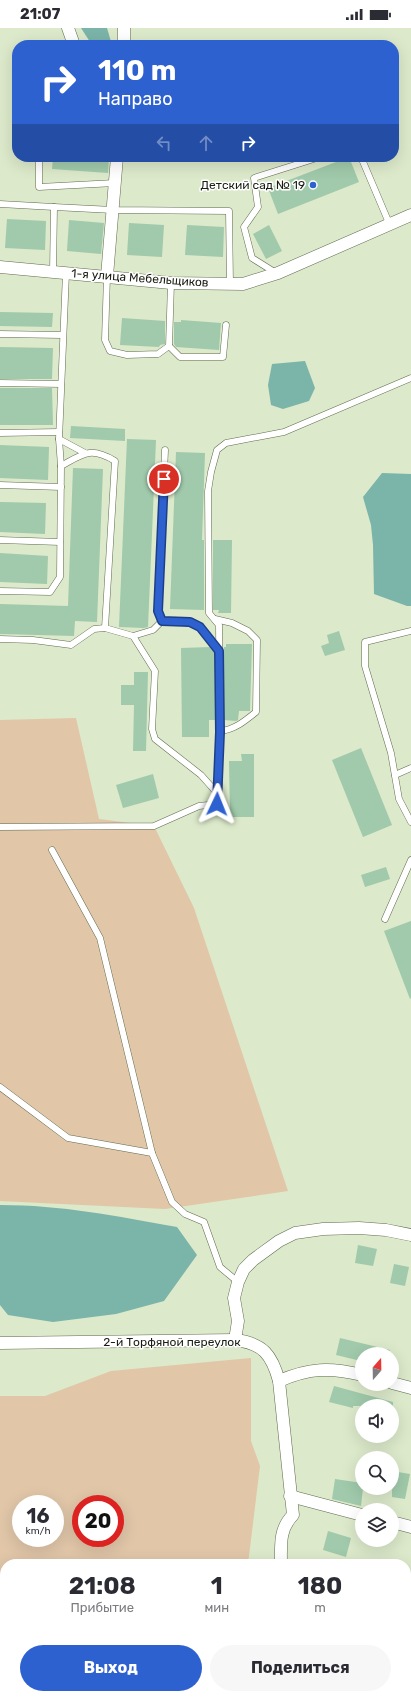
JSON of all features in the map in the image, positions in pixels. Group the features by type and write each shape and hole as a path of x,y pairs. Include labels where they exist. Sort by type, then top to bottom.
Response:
{"street":[{"path":"68,28 72,40"},
{"path":"124,28 124,40"},
{"path":"107,276 117,162"},
{"name":"1-я улица Мебельщиков","path":"0,267 171,283 242,284 278,274 389,223 411,215"},
{"path":"235,1340 238,1321 234,1298 238,1282 244,1269 252,1260 273,1245 295,1233 322,1229 359,1228 386,1230 411,1235"},
{"name":"2-й Торфяной переулок","path":"0,1343 235,1340 246,1341 265,1351 275,1367 279,1381 293,1515 287,1521 281,1534 281,1559"},
{"path":"279,1381 304,1372 327,1369 355,1374"},
{"path":"399,1385 411,1388"},
{"path":"290,1496 355,1513"},
{"path":"399,1524 411,1527"}],"lane":[{"path":"39,162 39,188 115,183"},
{"path":"278,274 252,258 244,227 258,207 254,178 304,162"},
{"path":"363,162 389,223"},
{"path":"0,204 113,210 229,212 230,284"},
{"path":"53,272 54,207"},
{"path":"0,591 50,592 60,577 61,466 59,432 62,335 66,273"},
{"path":"107,276 105,340 110,351 127,355 158,354 169,346"},
{"path":"171,283 169,346 180,357 223,357 226,325"},
{"path":"0,334 62,335"},
{"path":"0,827 154,826 199,806 217,804 220,732 219,625 209,613 208,491 217,450 226,443 284,432 411,378"},
{"path":"0,383 61,384"},
{"path":"0,433 59,432"},
{"path":"59,439 85,453 102,453 115,461 105,628"},
{"path":"162,621 158,611 165,450"},
{"path":"61,466 85,453"},
{"path":"0,485 61,487"},
{"path":"0,540 60,542"},
{"path":"214,619 248,630 257,640 258,656 256,712 242,723 227,731 220,732"},
{"path":"0,639 33,640 71,645 94,629 105,628 133,636 153,630 162,621 190,622 200,627 219,651"},
{"path":"411,631 365,642 365,666 391,753 399,799 411,822"},
{"path":"133,636 155,671 152,729 155,739 201,775 217,793"},
{"path":"395,775 411,768"},
{"path":"52,850 100,938 152,1153 172,1202 185,1214 204,1222 220,1267 238,1282"},
{"path":"385,919 411,860"},
{"path":"0,1087 68,1138 152,1153"}],"shaded area":[{"path":"76,718 99,819 154,826 194,908 288,1191 165,1209 0,1201 0,720"},
{"path":"251,1358 251,1441 260,1466 249,1559 0,1559 0,1396 45,1396 111,1371"}],"water":[{"path":"81,28 107,28 111,40 89,40"},
{"path":"305,361 315,388 309,401 283,409 271,405 268,385 272,364"},
{"path":"382,473 411,474 411,606 407,606 374,594 371,525 363,497"},
{"path":"0,1205 23,1205 67,1209 177,1227 197,1255 164,1301 116,1314 53,1322 8,1315 0,1305"}],"building":[{"path":"53,162 109,162 108,173 52,169"},
{"name":"Детский сад № 19","path":"336,162 351,162 359,182 278,214 268,188"},
{"path":"7,219 46,221 45,250 5,248"},
{"path":"69,220 104,223 101,254 67,251"},
{"path":"129,223 164,225 162,257 127,255"},
{"path":"187,225 224,227 223,257 185,255"},
{"path":"269,225 282,251 266,259 253,234"},
{"path":"0,312 53,313 52,327 0,326"},
{"path":"122,318 165,321 165,344 160,345 159,347 120,345"},
{"path":"181,320 221,323 219,350 176,347 174,344 174,322 181,322"},
{"path":"0,347 53,348 52,379 0,379"},
{"path":"0,388 52,388 53,425 0,425"},
{"path":"71,426 125,429 125,441 70,438"},
{"path":"127,439 156,440 148,627 144,628 119,627"},
{"path":"0,445 49,447 48,480 0,478"},
{"path":"176,452 205,453 202,540 204,540 204,610 170,609"},
{"path":"73,468 103,469 97,622 75,621 74,636 0,634 0,604 68,606"},
{"path":"0,502 46,503 45,534 0,532"},
{"path":"213,540 232,540 231,613 218,613 219,610 213,610"},
{"path":"0,553 48,556 47,584 0,582"},
{"path":"339,631 345,650 325,656 321,646 329,643 327,635"},
{"path":"226,644 252,644 250,711 239,711 238,720 236,721 224,720 224,647 226,647"},
{"path":"211,647 215,653 215,720 209,720 209,737 182,737 181,648"},
{"path":"134,672 148,672 146,751 133,751 134,705 121,705 121,685 134,685"},
{"path":"361,748 392,825 363,837 332,760"},
{"path":"241,754 254,754 254,817 230,817 229,761 242,761"},
{"path":"153,774 159,798 123,808 116,785"},
{"path":"386,867 390,879 365,887 361,875"},
{"path":"411,921 411,998 410,999 384,931"},
{"path":"358,1245 377,1249 373,1266 355,1263"},
{"path":"394,1264 409,1267 405,1286 390,1283"},
{"path":"340,1338 378,1347 355,1347 355,1360 336,1355"},
{"path":"334,1386 382,1399 355,1399 355,1406 353,1406 353,1408 329,1402"},
{"path":"399,1472 410,1474 405,1499 392,1497 392,1495 399,1495"},
{"path":"335,1479 355,1482 355,1495 362,1495 361,1503 355,1503 355,1505 332,1499"},
{"path":"328,1531 351,1538 346,1557 323,1550"}],"place":[{"name":"Детский сад № 19","path":"313,185"}],"route":[{"path":"164,479 158,611 162,621 190,622 200,627 208,634 219,651 220,732 217,804"}]}
